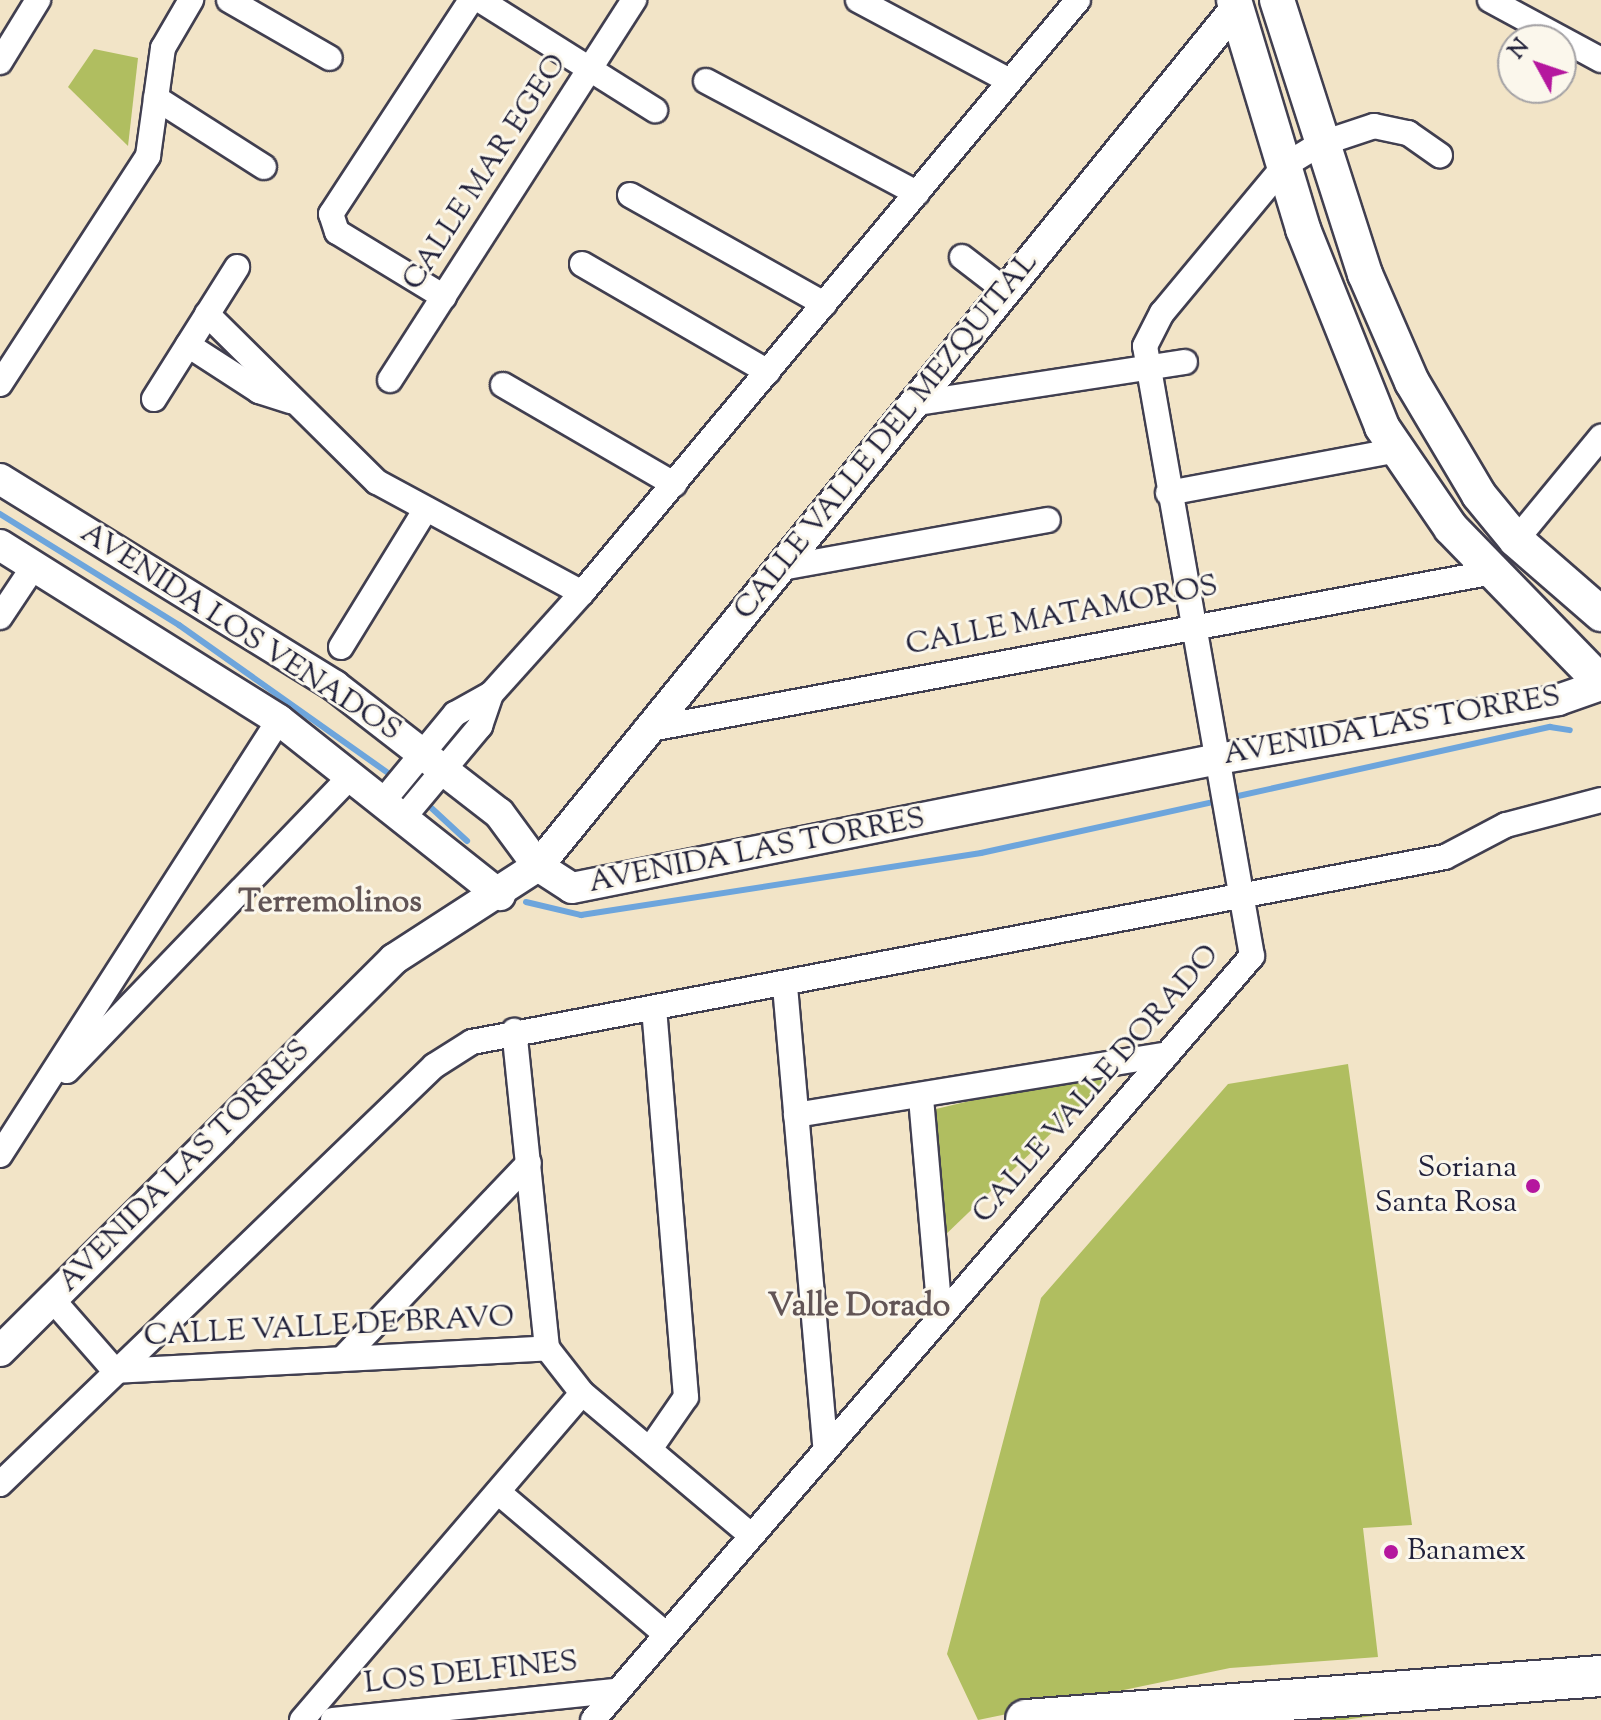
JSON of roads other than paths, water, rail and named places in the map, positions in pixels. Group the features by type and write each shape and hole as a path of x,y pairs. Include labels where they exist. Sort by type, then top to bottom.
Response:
{"highway":[{"path":"1026,1720 1601,1676"}],"main road":[{"path":"1277,0 1320,144 1412,382 1452,456 1516,540 1601,614"},
{"path":"1235,4 1284,166 1344,338 1397,450 1451,528 1601,684"}],"street":[{"path":"0,62 38,0"},
{"path":"0,384 148,156 165,42 191,0"},
{"path":"229,0 330,58"},
{"path":"444,297 337,232 331,214 471,0"},
{"path":"480,0 590,72 655,110"},
{"name":"CALLE MAR EGEO","path":"390,380 634,0"},
{"path":"858,0 1010,81"},
{"path":"400,802 428,768 480,726 491,694 582,593 1078,0"},
{"path":"1490,0 1601,60"},
{"name":"CALLE VALLE DEL MEZQUITAL","path":"538,866 645,730 917,403 1235,4"},
{"path":"706,81 917,193"},
{"path":"156,98 264,167"},
{"name":"CALLE VALLE DORADO","path":"593,1720 748,1533 1252,956 1145,371 1145,346 1162,313 1284,166 1320,144 1391,126 1440,155"},
{"path":"630,195 824,304"},
{"path":"962,257 1006,291"},
{"path":"582,264 768,372"},
{"path":"154,399 237,267"},
{"path":"207,314 370,477 582,593"},
{"path":"188,345 259,391 296,404"},
{"path":"917,403 1145,371 1185,362"},
{"path":"503,385 674,484"},
{"path":"1516,540 1601,437"},
{"path":"1168,493 1397,450"},
{"name":"AVENIDA LOS VENADOS","path":"0,479 335,686 428,768 499,813 538,866"},
{"path":"341,647 426,509"},
{"path":"781,568 1048,520"},
{"name":"AVENIDA LOS VENADOS","path":"0,545 279,720 352,775 400,802 500,895"},
{"path":"0,617 34,566"},
{"name":"CALLE MATAMOROS","path":"645,730 1192,623 1493,572"},
{"name":"AVENIDA LAS TORRES","path":"0,1351 394,959 500,895 538,866 572,888 1219,771 1558,700 1601,684"},
{"path":"0,1155 279,720"},
{"path":"29,1109 352,775"},
{"path":"0,1484 434,1066 472,1042 514,1031 785,986 1445,857 1506,825 1601,800"},
{"path":"785,986 825,1445"},
{"path":"650,1449 686,1397 654,1008"},
{"path":"514,1031 547,1348 582,1393 748,1533"},
{"path":"796,1115 921,1098 1167,1054"},
{"path":"921,1098 940,1314"},
{"path":"344,1357 529,1163"},
{"name":"CALLE VALLE DE BRAVO","path":"52,1299 115,1371 547,1348"},
{"path":"302,1720 582,1393"},
{"path":"498,1492 663,1632"},
{"name":"LOS DELFINES","path":"333,1720 615,1691"}],"waterway":[{"path":"0,514 179,625 395,778"},
{"path":"1229,798 1550,727 1570,730"},
{"path":"526,902 581,915 981,853 1218,801"},
{"path":"426,803 467,841"}],"place":[{"name":"Soriana Santa Rosa","path":"1533,1186"},
{"name":"Banamex","path":"1391,1552"}],"district":[{"name":"Terremolinos","path":"330,903"},
{"name":"Valle Dorado","path":"859,1307"}]}
